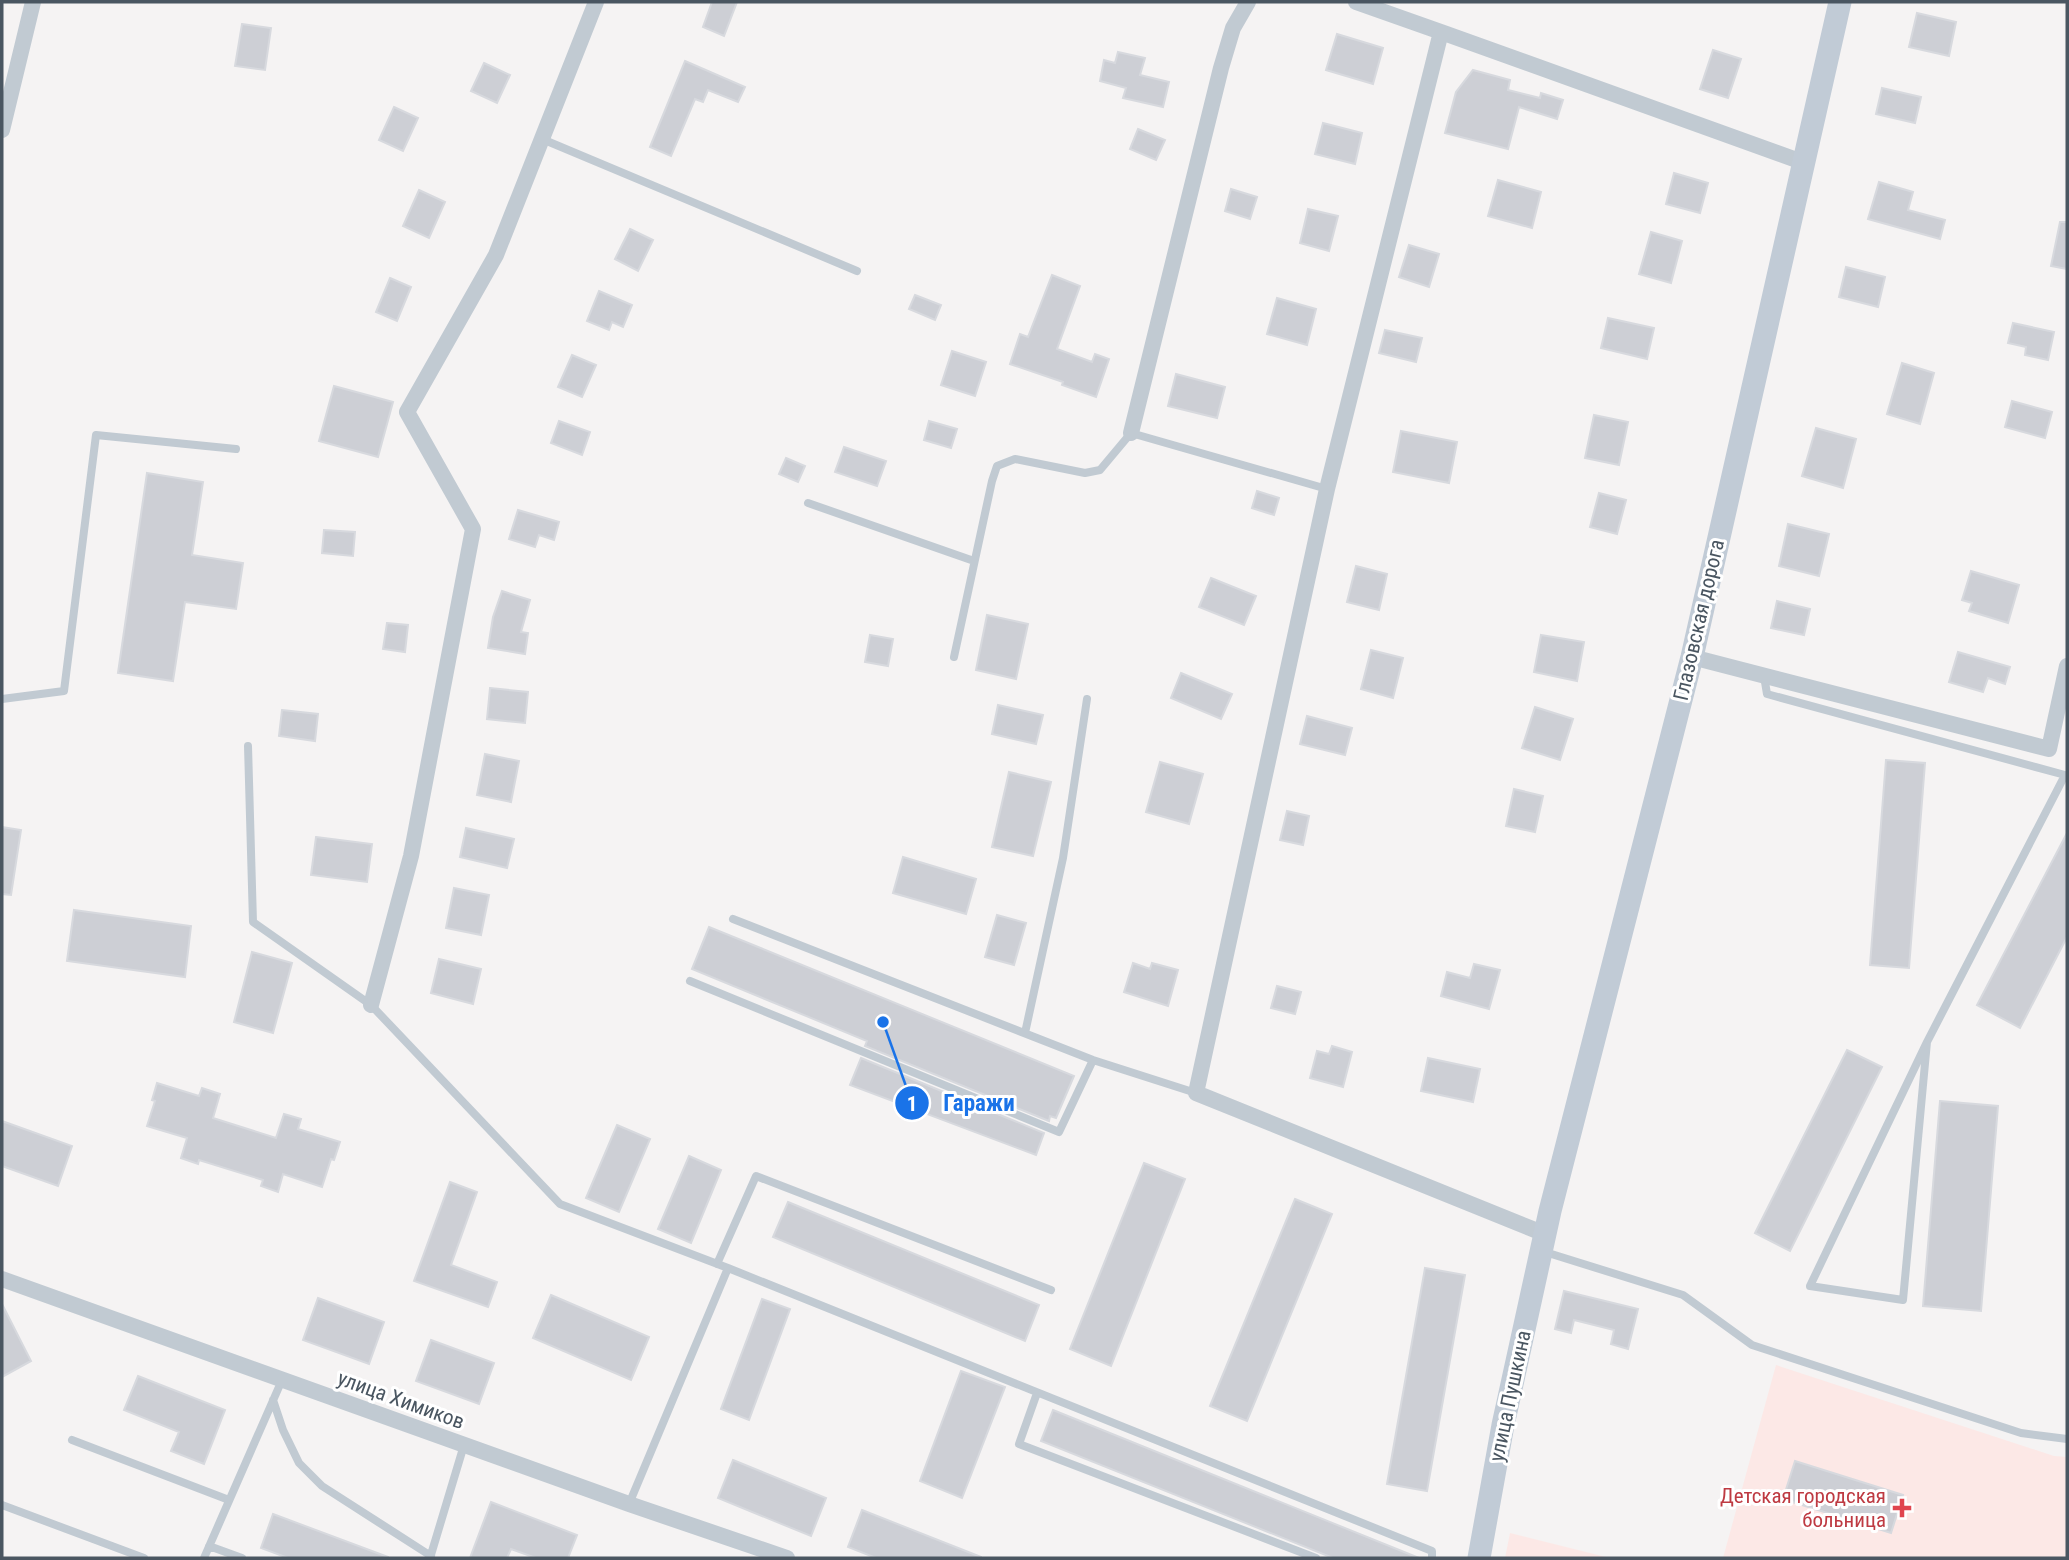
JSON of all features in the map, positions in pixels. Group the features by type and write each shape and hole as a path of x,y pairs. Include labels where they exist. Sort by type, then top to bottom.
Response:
{"street":[{"path":"2,131 33,2"},
{"path":"371,1004 411,856 473,529 407,412 496,255 596,2"},
{"path":"1131,433 1221,68 1233,28 1248,2"},
{"path":"1356,2 1805,163"},
{"name":"Глазовская дорога","path":"1544,1243 1692,657 1840,2"},
{"path":"1441,32 1327,489 1196,1093 1544,1243"},
{"path":"1692,657 2049,749 2067,666"},
{"name":"улица Пушкина","path":"1479,1558 1503,1425 1544,1243"},
{"name":"улица Химиков","path":"2,1279 787,1558"}],"lane":[{"path":"542,139 857,271"},
{"path":"954,657 997,466 1015,459 1085,473 1100,470 1131,433 1327,489"},
{"path":"2,699 64,691 96,435 236,449"},
{"path":"808,503 974,561"},
{"path":"1764,676 1767,694 2066,775 1927,1042 1810,1286 1903,1300 1927,1042"},
{"path":"1025,1033 1063,858 1087,699"},
{"path":"248,746 253,922 371,1004 560,1205 729,1268 1432,1551 1432,1558"},
{"path":"733,919 1093,1060 1196,1093"},
{"path":"690,981 1059,1132 1093,1060"},
{"path":"717,1264 756,1176 1051,1290"},
{"path":"1544,1243 1683,1295 1752,1345 2021,1433 2067,1439"},
{"path":"629,1504 729,1268"},
{"path":"204,1558 282,1380"},
{"path":"1037,1393 1018,1444 1316,1558"},
{"path":"273,1400 283,1430 299,1463 322,1486 430,1557 464,1445"},
{"path":"72,1440 229,1500"},
{"path":"2,1505 144,1558"},
{"path":"209,1546 242,1558"}],"shaded area":[{"name":"Детская городская больница","path":"1776,1365 2054,1456 2067,1457 2067,1558 1723,1558"},
{"path":"1510,1533 1610,1558 1505,1558"}],"building":[{"path":"712,2 737,2 724,36 703,27"},
{"path":"1917,13 1956,22 1949,56 1909,47"},
{"path":"242,24 271,28 265,70 235,66"},
{"path":"1337,34 1383,48 1373,84 1326,70"},
{"path":"1713,50 1741,59 1728,98 1700,89"},
{"path":"1118,52 1145,58 1140,75 1169,82 1163,107 1123,98 1126,88 1100,81 1104,60 1115,63"},
{"path":"685,61 745,87 738,102 708,90 703,102 695,99 671,156 650,147"},
{"path":"484,63 510,75 497,103 471,91"},
{"path":"1473,70 1510,80 1508,90 1540,98 1541,93 1563,100 1557,119 1519,107 1508,149 1445,133 1456,92"},
{"path":"1882,88 1921,97 1915,123 1876,114"},
{"path":"394,107 418,118 403,151 379,140"},
{"path":"1323,123 1362,133 1355,164 1315,154"},
{"path":"1138,129 1165,140 1156,160 1130,149"},
{"path":"1674,173 1708,183 1700,213 1666,204"},
{"path":"1498,180 1541,192 1532,228 1488,216"},
{"path":"1879,182 1913,192 1908,210 1945,220 1940,239 1868,219"},
{"path":"1231,189 1257,197 1250,219 1225,211"},
{"path":"419,190 445,202 429,238 403,226"},
{"path":"1308,209 1338,216 1329,251 1300,243"},
{"path":"2060,222 2067,222 2067,269 2051,266"},
{"path":"630,229 653,240 638,271 615,259"},
{"path":"1651,232 1682,241 1671,283 1639,274"},
{"path":"1409,245 1439,254 1429,287 1399,277"},
{"path":"1846,267 1885,277 1878,307 1839,297"},
{"path":"1052,275 1080,286 1057,349 1092,362 1095,354 1109,359 1096,397 1062,385 1063,382 1010,364 1020,334 1028,337"},
{"path":"390,278 411,287 397,321 376,312"},
{"path":"599,291 632,305 623,327 612,322 609,330 587,321"},
{"path":"915,295 941,305 935,320 909,309"},
{"path":"1277,298 1316,309 1307,345 1267,334"},
{"path":"1608,318 1654,328 1647,359 1601,348"},
{"path":"2013,323 2054,332 2048,360 2025,355 2026,347 2008,343"},
{"path":"1385,330 1422,338 1416,362 1379,353"},
{"path":"952,351 986,362 975,396 941,385"},
{"path":"572,355 596,365 582,397 558,387"},
{"path":"1902,363 1934,373 1920,424 1887,414"},
{"path":"1176,374 1225,387 1217,418 1168,406"},
{"path":"334,386 393,402 378,457 319,441"},
{"path":"2012,401 2052,412 2045,438 2005,427"},
{"path":"1594,415 1628,422 1619,465 1585,458"},
{"path":"559,421 590,432 582,455 551,443"},
{"path":"929,421 957,429 951,448 924,440"},
{"path":"1816,428 1856,439 1843,488 1802,476"},
{"path":"1401,431 1457,442 1449,483 1393,472"},
{"path":"844,447 886,461 877,486 835,472"},
{"path":"786,458 805,466 798,482 779,474"},
{"path":"147,473 203,482 192,555 243,563 236,609 185,602 173,681 118,673"},
{"path":"1257,491 1279,498 1274,515 1252,508"},
{"path":"1599,493 1626,500 1617,534 1590,527"},
{"path":"518,510 559,522 554,540 539,535 535,547 509,539"},
{"path":"1788,524 1829,534 1819,576 1779,566"},
{"path":"324,530 355,532 353,556 322,553"},
{"path":"1356,566 1387,574 1379,610 1347,602"},
{"path":"1971,571 2019,585 2008,623 1969,611 1972,603 1962,600"},
{"path":"1211,578 1256,596 1244,625 1199,607"},
{"path":"502,591 530,600 521,632 528,633 525,654 488,648 493,617"},
{"path":"1777,601 1810,609 1804,635 1771,628"},
{"path":"987,615 1028,624 1016,679 976,670"},
{"path":"387,623 408,625 405,652 383,649"},
{"path":"870,635 893,639 888,666 865,662"},
{"path":"1541,635 1584,642 1577,681 1534,672"},
{"path":"1371,650 1403,658 1393,698 1361,689"},
{"path":"1958,652 2010,667 2005,684 1988,678 1983,692 1949,682"},
{"path":"1181,673 1232,694 1221,719 1171,698"},
{"path":"490,688 528,692 525,723 487,719"},
{"path":"998,705 1043,715 1036,744 992,734"},
{"path":"1535,707 1573,719 1560,760 1522,748"},
{"path":"282,710 318,714 315,741 279,736"},
{"path":"1307,716 1352,728 1345,755 1300,744"},
{"path":"485,754 519,761 511,802 477,795"},
{"path":"1886,760 1925,763 1909,968 1870,965"},
{"path":"1160,762 1203,774 1189,824 1146,812"},
{"path":"1009,772 1051,782 1033,856 992,847"},
{"path":"1514,789 1543,796 1535,832 1506,826"},
{"path":"1287,811 1309,816 1303,845 1280,840"},
{"path":"2,827 21,830 11,895 2,894"},
{"path":"466,828 514,839 507,868 460,857"},
{"path":"2067,833 2067,937 2020,1028 1977,1005"},
{"path":"316,837 372,844 367,882 311,875"},
{"path":"903,857 976,879 966,914 893,893"},
{"path":"454,888 489,895 481,935 446,928"},
{"path":"74,910 191,926 185,977 67,961"},
{"path":"997,915 1026,923 1014,965 985,957"},
{"path":"709,927 1074,1076 1056,1118 1050,1116 1049,1121 865,1046 867,1041 692,969"},
{"path":"252,952 292,963 273,1033 234,1022"},
{"path":"439,959 481,969 473,1004 431,993"},
{"path":"1133,963 1150,969 1152,963 1178,970 1168,1006 1124,992"},
{"path":"1474,964 1500,970 1489,1009 1441,996 1447,972 1470,978"},
{"path":"1277,986 1301,992 1295,1014 1271,1008"},
{"path":"1332,1046 1352,1052 1343,1087 1310,1078 1317,1051 1329,1054"},
{"path":"1847,1050 1882,1067 1790,1251 1755,1233"},
{"path":"861,1058 1044,1133 1036,1155 850,1085"},
{"path":"1428,1058 1480,1069 1473,1102 1421,1091"},
{"path":"157,1083 199,1096 202,1088 220,1094 213,1118 276,1138 284,1114 301,1119 298,1129 340,1142 322,1187 283,1174 278,1192 261,1186 263,1180 199,1160 198,1164 181,1158 187,1138 147,1126 155,1101 152,1100"},
{"path":"1940,1101 1998,1106 1981,1311 1923,1306"},
{"path":"2,1121 72,1146 58,1186 2,1166"},
{"path":"617,1125 650,1139 619,1212 586,1198"},
{"path":"689,1156 721,1170 691,1243 658,1229"},
{"path":"1144,1163 1185,1179 1111,1366 1070,1349"},
{"path":"450,1182 477,1192 451,1265 497,1282 488,1307 414,1281"},
{"path":"1295,1199 1332,1214 1247,1421 1210,1406"},
{"path":"788,1202 1039,1305 1025,1341 773,1237"},
{"path":"1425,1268 1465,1275 1427,1491 1387,1484"},
{"path":"1564,1291 1638,1309 1628,1349 1611,1344 1614,1330 1574,1320 1571,1333 1555,1329"},
{"path":"551,1295 649,1337 631,1380 533,1338"},
{"path":"318,1298 384,1322 369,1364 303,1340"},
{"path":"762,1299 790,1309 749,1420 721,1409"},
{"path":"2,1304 31,1361 2,1377"},
{"path":"431,1340 494,1363 479,1404 416,1381"},
{"path":"961,1371 1005,1387 962,1498 920,1481"},
{"path":"138,1376 225,1410 204,1464 171,1451 179,1432 124,1410"},
{"path":"1053,1410 1419,1558 1333,1558 1041,1441"},
{"path":"733,1460 826,1498 811,1536 718,1498"},
{"path":"1795,1461 1903,1495 1891,1533 1783,1499"},
{"path":"491,1502 577,1535 568,1558 536,1558 511,1549 507,1558 470,1558"},
{"path":"862,1510 981,1558 876,1558 848,1547"},
{"path":"273,1514 388,1558 288,1558 261,1548"}],"place":[{"name":"Гаражи","path":"883,1022"},
{"name":"Детская городская больница","path":"1902,1508"}]}
